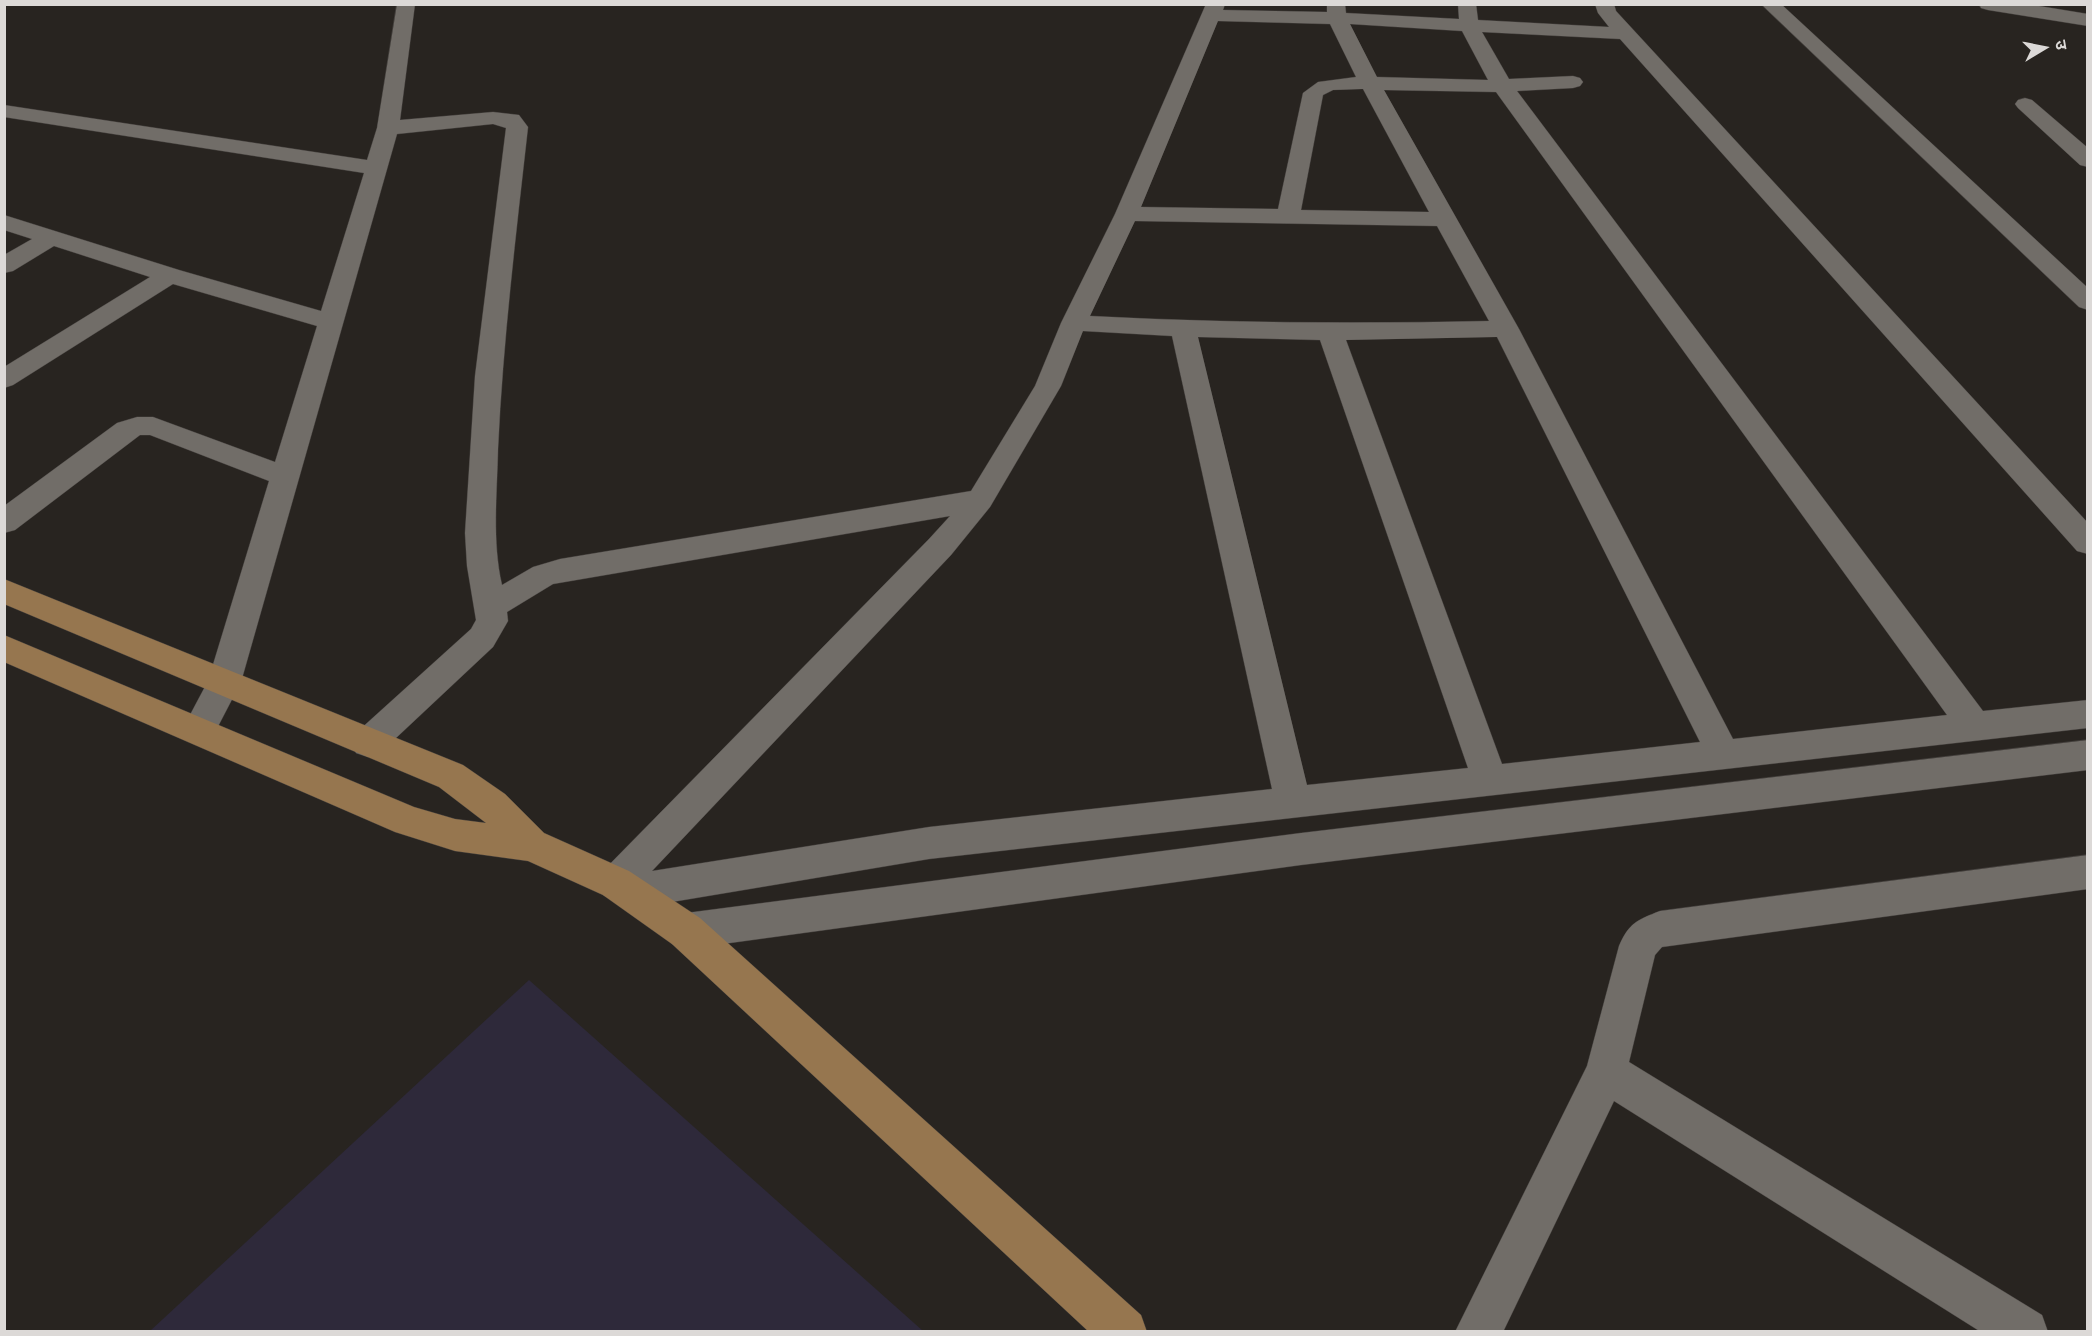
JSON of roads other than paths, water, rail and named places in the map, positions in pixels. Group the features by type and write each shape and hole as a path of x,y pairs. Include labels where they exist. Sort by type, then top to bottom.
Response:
{"main road":[{"path":"4,591 451,776 492,805 531,845"},
{"path":"4,648 408,821 455,836 531,845 623,887 686,931 1124,1332"}],"street":[{"path":"199,730 224,682 388,128 406,4"},
{"path":"1604,4 1607,13 2088,543"},
{"path":"1770,4 2088,302"},
{"path":"1988,4 2086,21"},
{"path":"623,887 940,547 980,500 1048,386 1074,323 1126,214 1214,10 1468,15 1627,34"},
{"path":"1337,11 1370,84 1506,329 1724,754"},
{"path":"1468,15 1502,86 1975,727"},
{"path":"1288,218 1313,93 1327,85 1502,86 1573,82"},
{"path":"2025,104 2088,160"},
{"path":"4,111 375,168"},
{"path":"368,743 482,638 492,621 482,566 480,532 487,387 517,127 511,120 493,118 388,128"},
{"path":"1126,214 1446,219"},
{"path":"4,222 170,275 331,322"},
{"path":"4,266 52,237"},
{"path":"4,379 170,275"},
{"path":"1074,323 1183,329 1330,332 1506,329"},
{"path":"1183,329 1293,801"},
{"path":"1330,332 1490,780"},
{"path":"4,522 126,430 137,426 153,426 286,477"},
{"path":"491,607 544,575 560,571 980,500"},
{"path":"623,887 929,843 2088,714"},
{"path":"686,931 1301,849 2088,754"},
{"path":"1478,1332 1606,1072 1638,946 1648,934 1659,929 2088,872"},
{"path":"1606,1072 2025,1332"}]}
